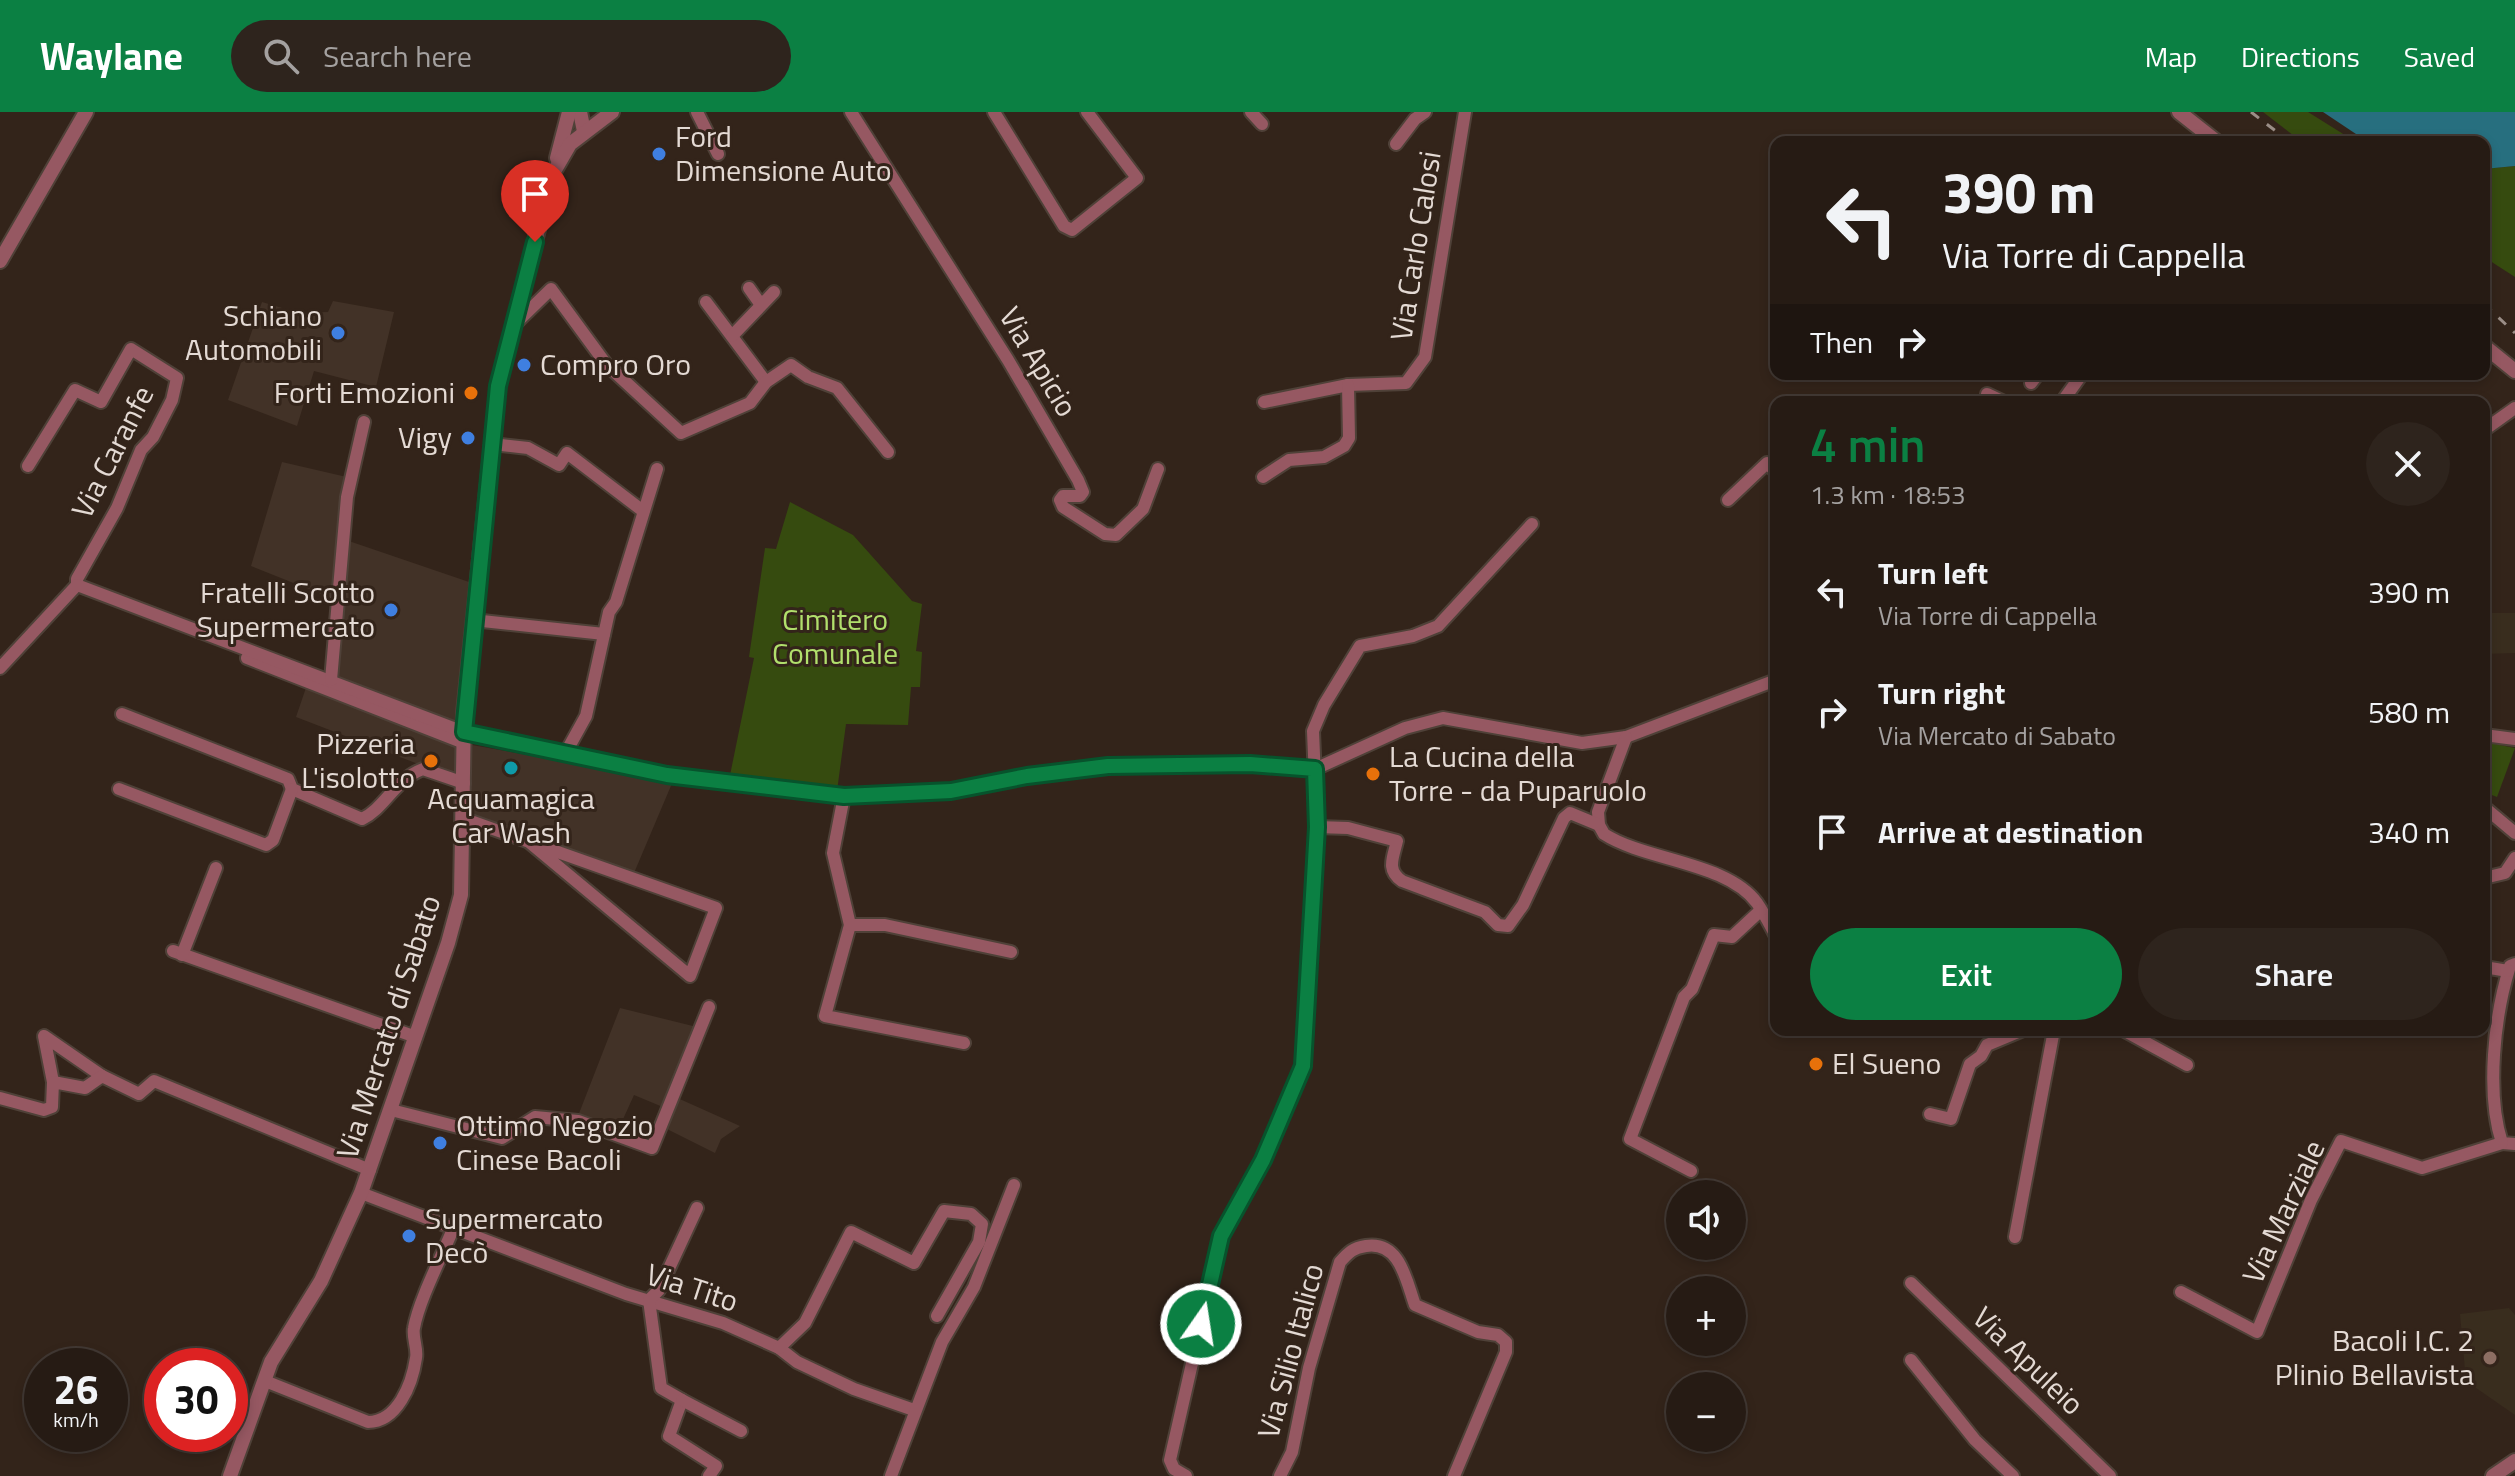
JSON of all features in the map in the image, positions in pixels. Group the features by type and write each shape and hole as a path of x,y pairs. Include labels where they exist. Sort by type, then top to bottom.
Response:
{"street":[{"path":"0,261 86,112"},
{"path":"569,112 576,129 584,131 580,112"},
{"path":"552,175 569,112"},
{"path":"697,112 718,154"},
{"name":"Via Apicio","path":"851,112 1008,360 1078,480 1083,492 1080,496 1063,496 1060,500 1063,507 1105,534 1116,535 1143,509 1158,469"},
{"path":"994,112 1064,226 1072,230 1137,178 1087,112"},
{"path":"1251,112 1262,124"},
{"path":"1396,144 1415,119 1425,112"},
{"name":"Via Carlo Calosi","path":"1264,402 1348,385 1406,383 1425,357 1465,112"},
{"path":"2179,112 2209,136"},
{"name":"Via Mercato di Sabato","path":"230,1476 271,1362 321,1281 361,1193 416,1037 461,895 464,738 498,386 552,175 570,144 606,113"},
{"path":"749,288 761,305"},
{"path":"513,326 551,289 606,364 681,433 750,403 766,382 791,365 808,377 837,388 888,452"},
{"path":"732,336 774,292"},
{"path":"706,302 766,382"},
{"name":"Via Caranfe","path":"0,668 80,590 77,579 117,508 134,464 172,400 177,378 131,349 101,402 75,390 28,466"},
{"path":"2490,351 2515,371"},
{"path":"1263,477 1289,460 1324,457 1344,446 1349,438 1348,385"},
{"path":"1987,394 1991,396"},
{"path":"2490,426 2515,408"},
{"path":"331,680 347,497 364,422"},
{"path":"492,444 528,448 559,465 567,453 643,511"},
{"path":"1728,500 1767,463 1770,466"},
{"path":"565,754 586,716 604,634 657,469"},
{"path":"1186,1476 1174,1469 1170,1460 1221,1236 1263,1160 1303,1066 1317,827 1313,731 1324,705 1360,646 1413,636 1438,626 1532,524"},
{"path":"80,590 331,680 464,738"},
{"path":"80,590 464,738 719,783 844,796 951,791 1027,776 1108,766 1250,764 1315,769 1405,728 1443,718 1582,743 1626,737 1770,682"},
{"path":"473,620 604,634"},
{"path":"119,789 266,845 273,840 292,789 288,779 122,714"},
{"path":"2490,736 2515,739"},
{"path":"1599,825 1598,812 1626,737"},
{"path":"292,789 362,819 373,814 386,794 423,769 464,783"},
{"path":"844,796 833,853 850,925 825,1016 964,1043"},
{"path":"2490,812 2515,833"},
{"path":"1317,827 1348,828 1397,841 1391,866 1393,875 1485,912 1498,925 1508,926 1523,905 1564,818 1570,813 1599,825 1617,842 1709,870 1755,901 1770,926"},
{"path":"462,818 716,908 690,976 529,842"},
{"path":"2490,877 2505,873 2515,858"},
{"path":"216,868 177,953 416,1037"},
{"path":"1691,1171 1630,1139 1684,997 1692,989 1714,935 1732,937 1761,910"},
{"path":"850,925 885,925 1011,952"},
{"path":"2509,972 2515,994"},
{"name":"Via Marziale","path":"2181,1292 2257,1332 2311,1200 2341,1141 2422,1168 2509,1144 2496,1124 2492,1064 2509,972"},
{"path":"391,1110 502,1138 535,1117 578,1121 652,1148 709,1007"},
{"path":"0,1098 44,1110 52,1107 53,1082 44,1036 102,1076 139,1094 154,1081 370,1170"},
{"path":"1930,1114 1951,1119 1970,1064 1981,1056 1987,1045 2009,1036"},
{"path":"2015,1237 2053,1036"},
{"path":"2134,1036 2187,1065"},
{"path":"53,1082 85,1088 102,1076"},
{"path":"891,1476 942,1342 974,1287 1014,1185"},
{"name":"Via Tito","path":"361,1193 649,1300 723,1323 779,1348 797,1362 847,1386 911,1409"},
{"path":"697,1208 659,1290 649,1300 661,1388 741,1431"},
{"path":"779,1348 805,1323 851,1232 914,1263 944,1211 971,1214 982,1224 979,1242 937,1316"},
{"path":"265,1381 368,1422 380,1422 390,1416 397,1408 417,1358 413,1329 453,1229"},
{"name":"Via Silio Italico","path":"1280,1476 1292,1452 1309,1368 1340,1262 1351,1249 1372,1245 1386,1247 1401,1263 1415,1305 1478,1332 1498,1335 1506,1342 1506,1352 1454,1476"},
{"name":"Via Apuleio","path":"1911,1283 2110,1476"},
{"path":"1911,1360 1975,1440 2013,1476"},
{"path":"682,1400 669,1436 716,1466 709,1476"},
{"path":"2493,1476 2515,1461"}],"shaded area":[{"path":"333,301 394,312 376,387 314,371 297,426 228,400 262,302 299,313 328,312"},
{"path":"282,462 351,478 343,539 472,583 457,779 296,717 310,676 326,672 331,598 251,566"},
{"path":"2490,613 2515,613 2515,653 2490,654"},
{"path":"472,745 673,781 634,873 471,817"},
{"path":"620,1008 701,1028 673,1096 740,1126 721,1139 715,1153 661,1126 670,1110 634,1095 619,1128 578,1116"},
{"name":"Bacoli I.C. 2 Plinio Bellavista","path":"2509,1308 2515,1315 2515,1415 2466,1381 2460,1314"}],"green space":[{"path":"2263,112 2308,112 2346,136 2294,136"},
{"path":"2515,166 2515,277 2490,261 2490,168"},
{"name":"Cimitero Comunale","path":"790,502 853,535 912,601 922,604 916,651 922,652 920,687 911,687 908,725 846,724 837,791 729,780 754,658 749,657 765,548 776,549"},
{"path":"2490,743 2515,748 2497,797 2490,794"}],"water":[{"path":"2323,112 2515,112 2515,166 2490,168 2490,136 2359,136"}],"railway":[{"path":"2251,112 2282,136"},
{"path":"2490,310 2515,333"}],"place":[{"name":"Ford Dimensione Auto","path":"659,154"},
{"name":"Schiano Automobili","path":"338,333"},
{"name":"Compro Oro","path":"524,365"},
{"name":"Forti Emozioni","path":"471,393"},
{"name":"Vigy","path":"468,438"},
{"name":"Fratelli Scotto Supermercato","path":"391,610"},
{"name":"Pizzeria L'isolotto","path":"431,761"},
{"name":"Acquamagica Car Wash","path":"511,768"},
{"name":"La Cucina della Torre - da Puparuolo","path":"1373,774"},
{"name":"El Sueno","path":"1816,1064"},
{"name":"Ottimo Negozio Cinese Bacoli","path":"440,1143"},
{"name":"Supermercato Decò","path":"409,1236"},
{"name":"Bacoli I.C. 2 Plinio Bellavista","path":"2490,1358"}],"route":[{"path":"535,242 498,386 464,732 667,775 819,795 889,796 951,791 1027,776 1108,766 1250,764 1315,769 1317,827 1309,1007 1303,1066 1253,1181 1221,1236 1201,1324"}]}
